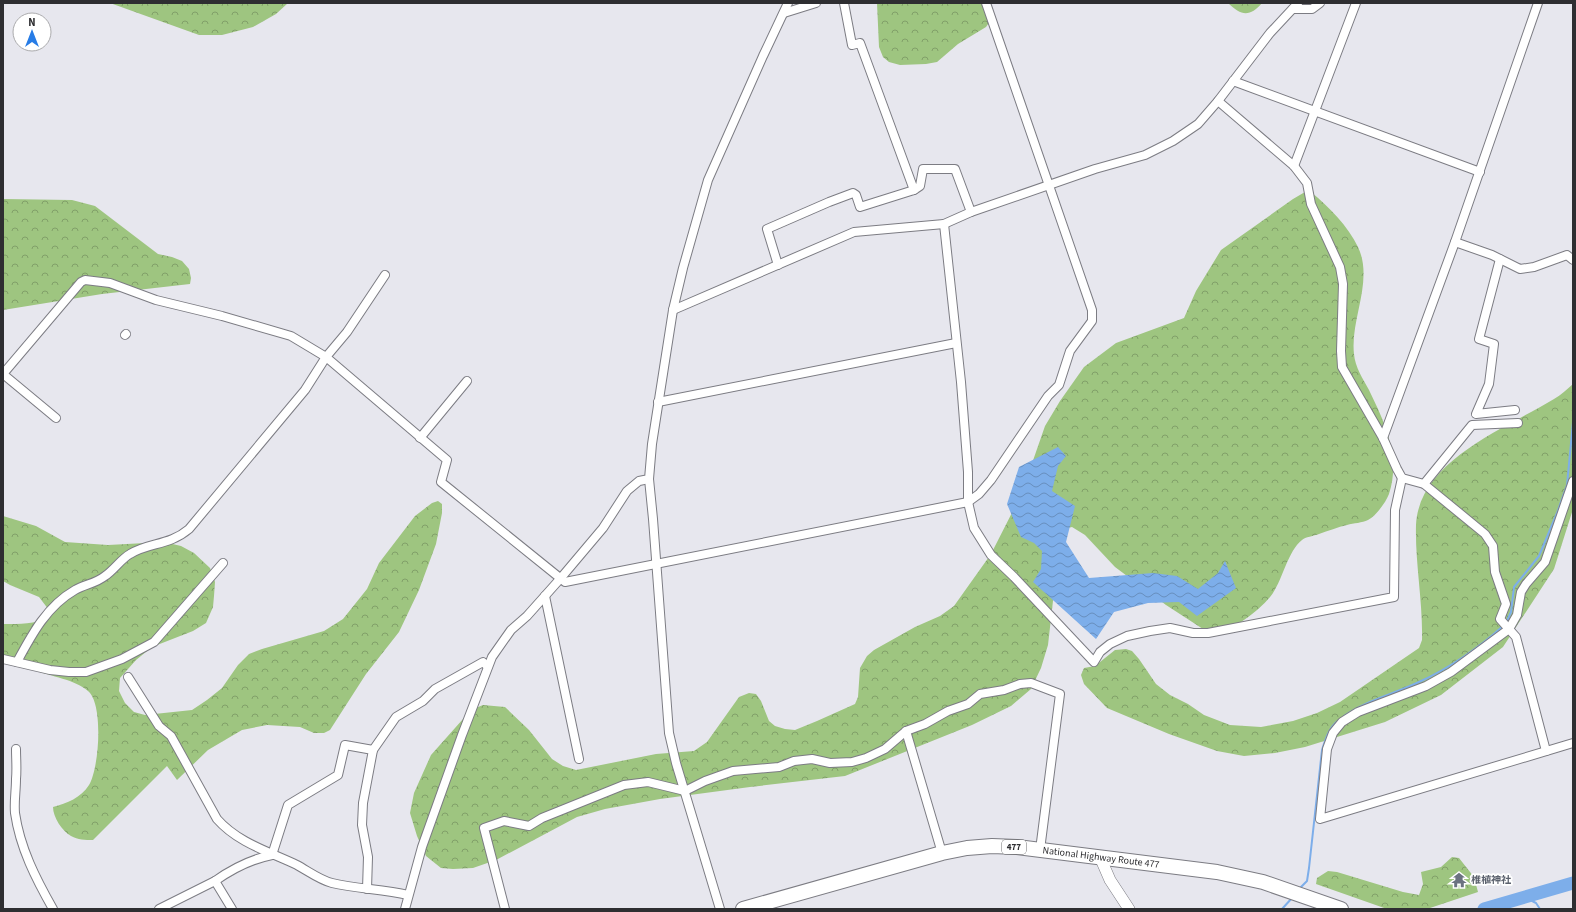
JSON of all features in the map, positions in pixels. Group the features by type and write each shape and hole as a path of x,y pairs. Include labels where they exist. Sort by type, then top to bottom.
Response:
{"highway":[{"name":"National Highway Route 477","path":"743,909 942,853 967,848 992,846 1040,850 1217,872 1263,882 1342,909"}],"street":[{"path":"720,909 676,763 669,733 657,564 649,479 652,444 673,310 683,268 708,180 788,3"},
{"path":"784,12 816,3"},
{"path":"844,3 852,45 860,43 914,190"},
{"path":"56,418 3,374 81,282 85,280 110,283 156,300 222,316 291,336 326,357 447,460 442,482 565,582 968,502 979,494 991,480 1048,396 1059,385 1070,351 1092,321 1092,310 986,3"},
{"path":"673,310 854,232 944,224 972,212 1049,185 1144,154 1173,141 1198,124 1218,101 1270,33 1295,6 1312,9 1320,3"},
{"path":"1294,166 1356,3"},
{"path":"1383,438 1480,172 1538,3"},
{"path":"1233,81 1480,172"},
{"path":"944,224 968,472 968,502 974,528 991,555 1014,577 1094,662 1100,652 1110,644 1127,636 1150,630 1170,628 1193,633 1208,633 1394,597 1395,510 1402,478 1383,438 1342,366 1343,284 1340,267 1311,204 1306,183 1294,166 1218,101"},
{"path":"778,265 767,229 853,193 856,194 860,207 914,190 920,186 923,169 956,169 972,212"},
{"path":"1455,242 1500,259 1520,269 1534,267 1567,255 1573,260"},
{"path":"1500,259 1479,339 1494,344 1489,384 1476,414 1515,410"},
{"path":"17,662 31,636 49,610 63,597 78,588 91,585 105,577 130,553 170,541 188,529 305,390 326,357 347,332 385,275"},
{"path":"658,402 956,343"},
{"path":"420,438 467,382"},
{"path":"1424,484 1472,425 1518,423"},
{"path":"1402,478 1424,484 1485,534 1493,546 1496,572 1506,604 1500,619 1516,637 1546,751"},
{"path":"405,909 422,848 487,666 492,657 511,630 527,616 603,528 627,491 639,481 649,479"},
{"path":"1573,481 1545,562 1521,592 1517,615 1507,626 1451,672 1426,686 1358,712 1342,722 1333,733 1327,749 1320,819 1573,743"},
{"path":"3,659 50,670 86,672 122,659 154,642 223,563"},
{"path":"545,596 579,759"},
{"path":"367,888 368,857 362,825 363,803 373,750 396,717 423,701 435,689 483,662 487,666"},
{"path":"128,677 159,726 171,736 217,819 223,826 240,838 272,855 331,883 408,895"},
{"path":"506,909 484,828 504,821 528,826 542,818 624,785 648,782 685,791 705,781 734,771 779,767 794,760 812,759 830,763 852,762 866,758 885,749 906,731 925,724 948,711 968,704 980,694 1004,690 1020,684 1031,683 1060,694 1040,850"},
{"path":"906,731 942,853"},
{"path":"272,855 288,806 338,776 345,744 373,750"},
{"path":"16,749 16,780 14,798 15,813 21,840 36,880 53,909"},
{"path":"158,909 258,858 272,855"},
{"path":"1100,857 1110,880 1129,909"},
{"path":"215,881 232,909"}],"green space":[{"path":"110,3 288,3 276,14 253,27 222,35 199,35"},
{"path":"877,3 990,3 992,12 991,20 986,27 958,44 937,62 900,65 889,62 883,57 879,47"},
{"path":"1228,3 1262,3 1253,11 1245,13 1237,10"},
{"path":"1305,192 1311,192 1331,210 1343,224 1354,239 1362,260 1364,273 1363,287 1355,327 1354,354 1358,368 1381,415 1390,440 1393,467 1392,480 1386,501 1371,518 1366,521 1350,524 1303,539 1297,545 1289,558 1277,587 1269,599 1249,616 1221,634 1203,629 1166,605 1115,567 1085,535 1072,527 1061,530 1048,645 1041,668 1031,689 1011,706 972,725 845,776 660,799 605,809 577,817 496,860 473,868 441,868 426,856 417,836 410,813 414,793 431,755 471,710 483,705 505,707 529,730 552,759 563,766 576,770 656,754 694,751 707,742 739,697 749,693 756,694 761,701 769,721 775,726 785,729 795,730 855,704 858,697 860,668 867,656 874,650 915,627 940,616 954,606 991,554 1021,495 1045,426 1060,401 1084,367 1116,343 1184,318 1196,291 1221,250"},
{"path":"3,199 72,200 95,206 158,254 182,261 189,269 191,278 190,284 102,294 3,310"},
{"path":"1573,384 1573,509 1554,569 1503,647 1441,695 1385,722 1305,747 1275,753 1244,756 1217,751 1169,734 1107,708 1084,684 1081,675 1084,668 1095,666 1115,650 1126,649 1132,651 1156,684 1170,695 1188,704 1204,715 1230,725 1261,727 1293,721 1317,713 1340,702 1419,648 1422,640 1422,626 1416,525 1421,502 1432,482 1449,464 1468,448 1562,394"},
{"path":"438,501 442,504 442,513 436,544 419,590 399,632 366,674 330,730 324,733 314,733 300,727 267,725 242,730 208,750 177,780 167,766 93,840 76,838 64,831 56,819 53,807 78,797 89,785 97,752 98,722 96,709 93,698 83,687 70,681 14,663 3,657 3,624 35,622 47,618 52,614 39,597 3,581 3,516 36,526 65,542 108,545 164,542 181,546 194,553 210,568 215,582 214,596 213,607 206,623 193,631 152,647 136,660 120,678 119,691 125,703 134,712 145,715 192,710 222,688 238,665 249,654 324,631 343,619 367,589 379,563 415,516 432,503"},
{"path":"1452,857 1459,858 1474,877 1478,892 1427,909 1387,909 1316,884 1317,878 1328,871 1337,872 1403,892 1419,895 1423,884 1421,872 1441,867"}],"water":[{"path":"1058,447 1066,456 1058,466 1052,491 1075,506 1066,542 1089,578 1153,573 1177,576 1198,589 1218,573 1225,561 1236,588 1197,616 1179,602 1148,603 1114,612 1096,639 1033,582 1041,569 1042,551 1034,543 1021,537 1007,504 1019,467"}],"waterway":[{"path":"1506,623 1511,612 1514,587 1539,556 1567,485 1573,422"},
{"path":"1344,716 1353,710 1441,671 1474,650 1503,626"},
{"path":"1300,888 1307,881 1322,750 1330,729 1339,720"},
{"path":"1484,909 1573,883"},
{"path":"1524,897 1536,903 1540,909"},
{"path":"1282,909 1292,898"}],"place":[{"name":"椎植神社","path":"1459,880"}]}
